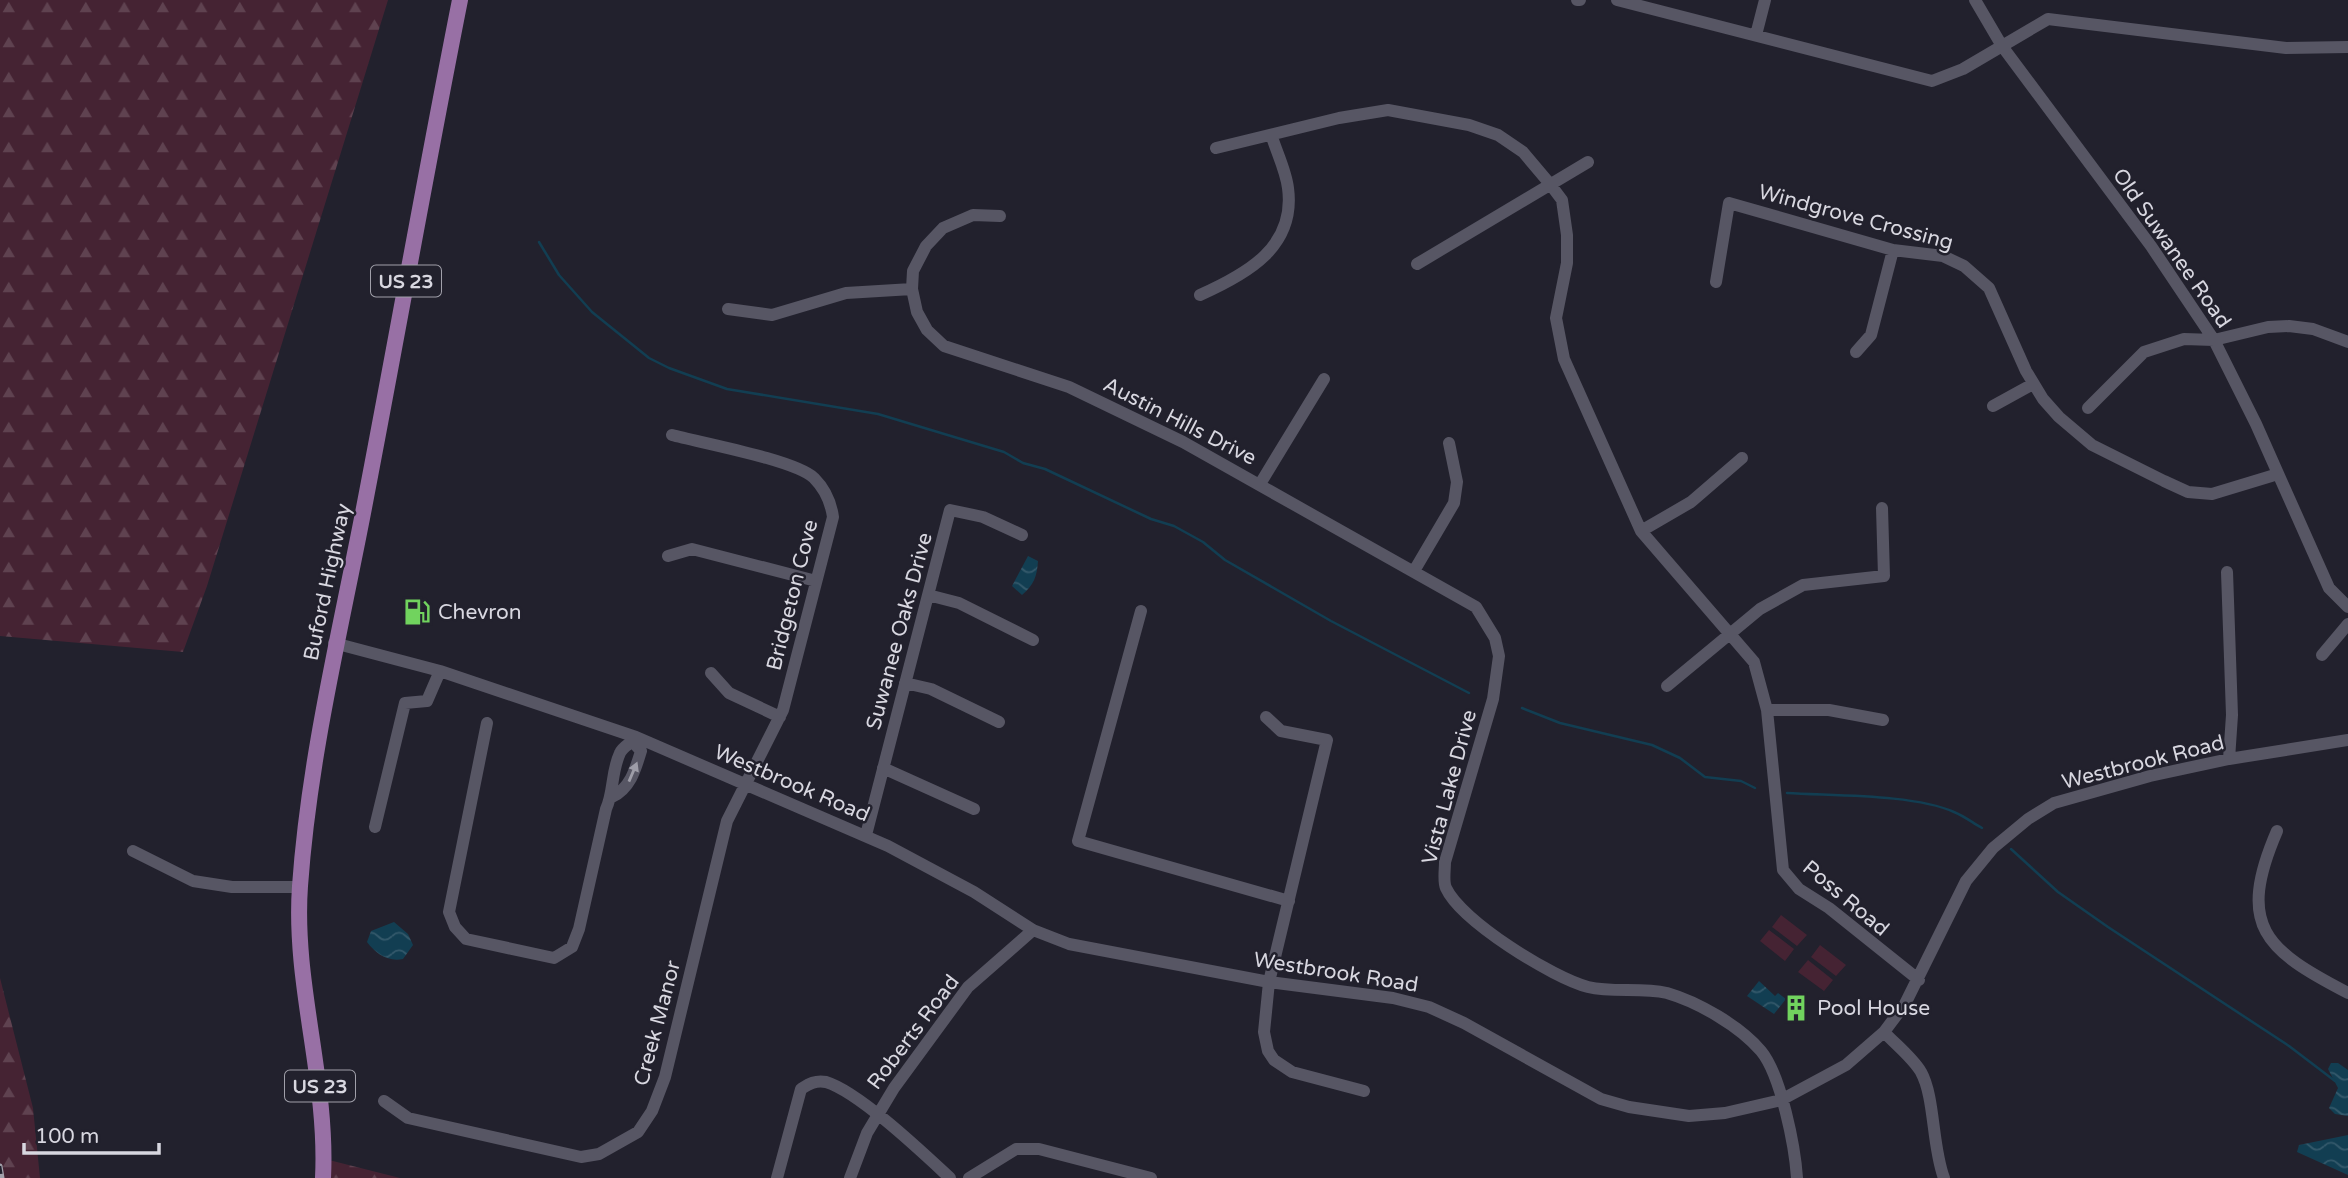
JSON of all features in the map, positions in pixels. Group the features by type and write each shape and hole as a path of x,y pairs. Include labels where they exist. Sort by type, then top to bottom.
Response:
{"main road":[{"name":"Buford Highway","path":"323,1178 319,1075 298,939 300,887 314,760 334,643 362,518 460,0"}],"street":[{"path":"1617,0 1931,81 1963,69 2048,19 2286,48 2348,47"},
{"path":"1756,34 1765,0"},
{"name":"Old Suwanee Road","path":"1975,0 2002,46 2151,246 2214,340 2329,588 2348,607"},
{"name":"Poss Road","path":"1216,148 1339,118 1388,110 1469,125 1498,135 1523,152 1562,200 1567,235 1567,262 1556,318 1563,359 1641,531 1754,662 1767,710 1783,870 1799,889 1829,908 1919,980"},
{"path":"1200,295 1221,286 1278,243 1286,226 1288,186 1272,136"},
{"path":"1417,264 1588,162"},
{"name":"Windgrove Crossing","path":"1716,282 1729,203 1892,250 1944,256 1979,277 1989,288 2033,384 2059,417 2092,444 2188,492 2212,494 2278,474"},
{"path":"728,309 772,315 846,293 912,289 913,271 926,246 943,229 973,215 1000,216"},
{"path":"1856,352 1871,335 1892,250"},
{"name":"Austin Hills Drive","path":"912,289 917,312 927,330 944,346 1069,387 1183,442 1476,607 1486,621 1499,656 1493,696"},
{"path":"2088,408 2144,352 2184,339 2214,340 2269,327 2288,326 2313,329 2348,342"},
{"path":"1260,484 1324,379"},
{"path":"1993,406 2033,384"},
{"name":"Bridgeton Cove","path":"672,435 802,470 814,478 831,504 833,517 780,717 748,784"},
{"path":"1414,572 1454,503 1457,482 1449,443"},
{"path":"1641,531 1691,502 1742,458"},
{"path":"1667,687 1760,610 1803,585 1884,576 1882,508"},
{"name":"Suwanee Oaks Drive","path":"866,835 950,510 983,517 1022,535"},
{"path":"668,556 692,550 816,581"},
{"path":"2227,572 2232,715 2229,758"},
{"path":"928,595 959,603 1033,639"},
{"path":"1141,611 1078,842 1289,901"},
{"path":"2322,655 2348,624"},
{"name":"Westbrook Road","path":"334,643 440,671 634,739 748,784 866,835 974,892 1033,930 1069,944 1269,982 1392,998 1429,1007 1465,1023 1576,1086 1629,1107 1689,1116 1725,1114 1782,1100 1846,1065 1884,1032 1919,980 1966,881 1993,848 2054,803 2150,776 2229,758 2348,740"},
{"path":"375,827 405,703 427,701 440,671"},
{"path":"711,673 729,693 780,717"},
{"path":"905,683 931,689 999,722"},
{"name":"Vista Lake Drive","path":"1493,696 1445,862 1444,887 1462,910 1481,925 1563,980 1591,988 1666,993 1717,1017 1762,1052 1782,1100"},
{"path":"1767,710 1829,710 1883,720"},
{"path":"1266,717 1281,732 1327,740 1269,982 1264,1032 1268,1051 1274,1060 1292,1072 1364,1091"},
{"path":"487,723 449,912 466,939 554,958 572,947 590,890 606,809 612,797 625,791 636,768 641,751 634,739 621,749 609,785 612,797"},
{"path":"883,768 974,809"},
{"name":"Creek Manor","path":"384,1101 408,1118 581,1157 607,1150 638,1132 652,1111 665,1077 727,821 748,784"},
{"path":"2277,831 2266,855 2256,898 2261,919 2283,956 2348,993"},
{"path":"133,851 193,881 232,887 300,887"},
{"name":"Roberts Road","path":"850,1178 876,1114 968,987 1033,930"},
{"path":"1884,1032 1920,1070 1926,1085 1938,1162 1944,1178"},
{"path":"777,1178 801,1089 812,1082 826,1082 876,1114 950,1178"},
{"path":"1782,1100 1797,1178"},
{"path":"969,1178 1016,1149 1038,1149 1151,1178"}],"green space":[{"path":"0,0 388,0 207,586 183,652 0,636"},
{"path":"1781,915 1807,935 1797,946 1772,927"},
{"path":"1769,930 1794,949 1785,961 1760,941"},
{"path":"1820,945 1846,965 1836,976 1811,957"},
{"path":"1808,960 1833,980 1824,991 1798,972"},
{"path":"0,978 33,1108 40,1178 0,1178"},
{"path":"325,1159 400,1178 322,1178"}],"water":[{"path":"1028,556 1038,561 1038,566 1032,584 1022,595 1012,586"},
{"path":"394,922 408,934 413,945 403,959 383,956 367,942 371,931"},
{"path":"1759,981 1775,996 1778,993 1786,999 1774,1014 1747,996"},
{"path":"2331,1063 2338,1063 2348,1070 2348,1116 2335,1114 2329,1108 2338,1088 2328,1069"},
{"path":"2348,1135 2348,1175 2297,1152 2299,1145"}],"waterway":[{"path":"539,242 559,275 592,312 649,358 669,368 727,389 878,414 1004,452 1023,463 1045,469 1151,519 1174,526 1203,542 1225,560 1331,621 1469,693"},
{"path":"1522,708 1560,723 1652,745 1680,758 1705,777 1741,781 1755,788"},
{"path":"1787,793 1918,802 1954,812 1982,828"},
{"path":"2011,849 2058,892 2289,1046 2335,1081"}],"railway":[{"path":"0,1166 2,1178"}],"place":[{"name":"Chevron","path":"417,612"},
{"name":"Pool House","path":"1796,1008"}]}
